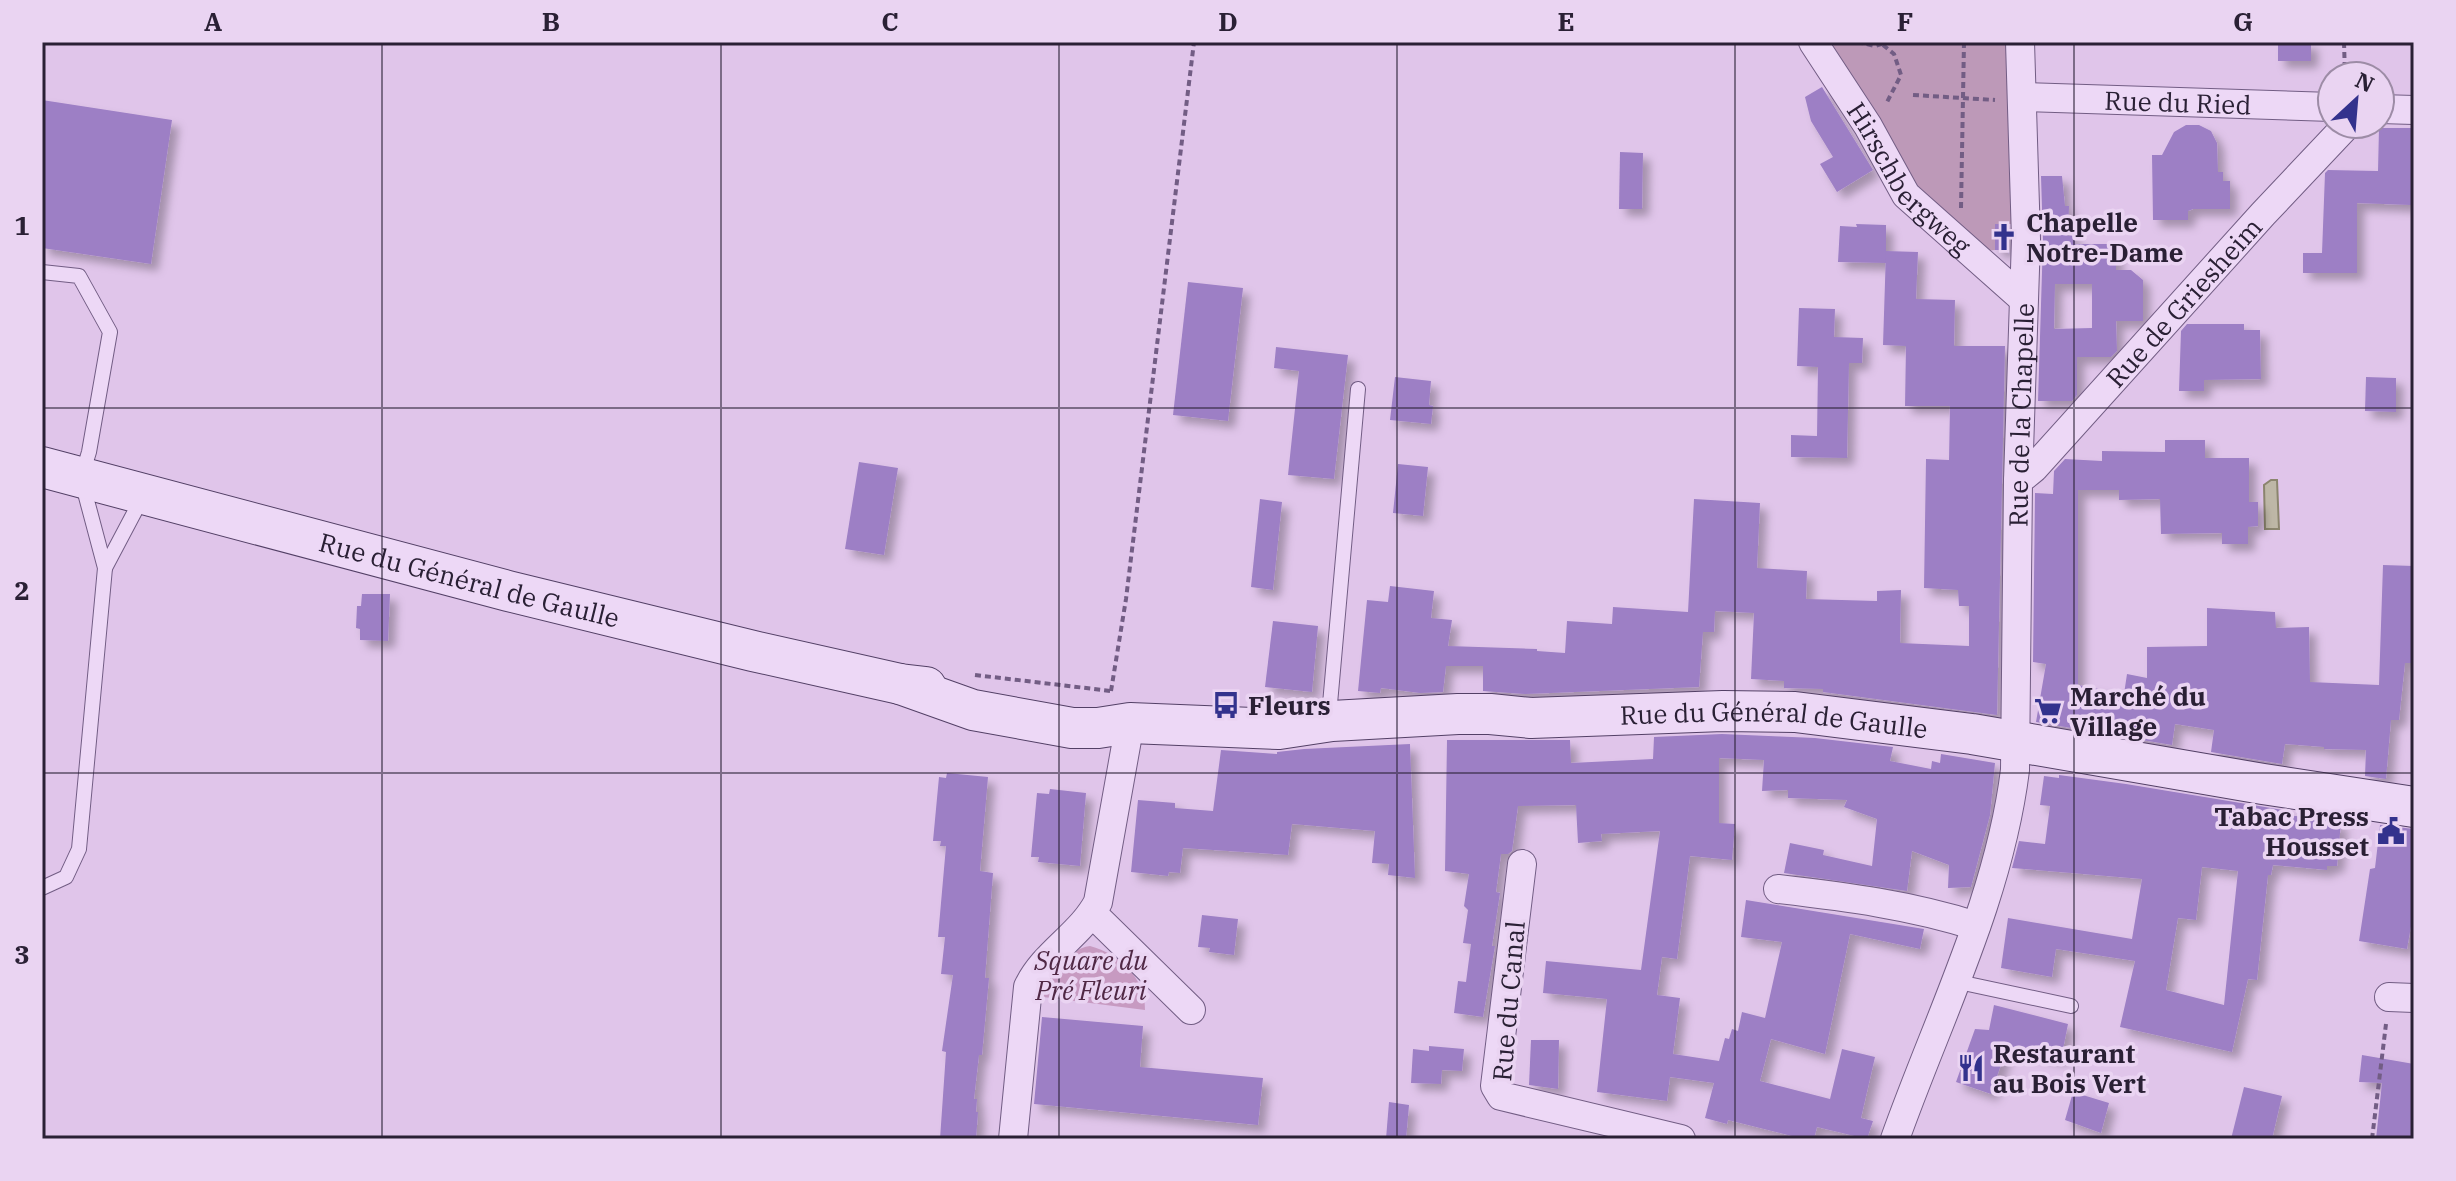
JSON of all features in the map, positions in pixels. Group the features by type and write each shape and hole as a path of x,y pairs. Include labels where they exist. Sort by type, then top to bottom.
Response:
{"street":[{"name":"Hirschbergweg","path":"1813,42 1868,126 1906,195 2022,298"},
{"name":"Rue de la Chapelle","path":"2016,741 2018,481 2026,239 2020,42"},
{"name":"Rue du Ried","path":"2022,97 2316,106"},
{"name":"Rue de Griesheim","path":"2018,481 2034,468 2333,140"},
{"name":"Rue du Général de Gaulle","path":"42,467 508,591 900,684 973,710 1049,725 1098,728 1119,718 1279,729 1332,721 1478,714 1531,718 1754,710 1839,716 2016,741 2414,807"},
{"path":"1013,1139 1028,987 1041,965 1092,913 1101,892 1119,718"},
{"path":"1895,1139 1992,881 2011,805 2016,741"},
{"name":"Rue du Canal","path":"1522,864 1495,1086 1501,1096 1681,1139"},
{"path":"1778,889 1870,899 1916,908 1976,926"},
{"path":"1092,913 1191,1010"}],"lane":[{"path":"42,272 79,276 110,332 89,452 81,478 105,568 79,849 66,877 42,888"},
{"path":"1332,721 1330,704 1358,389"},
{"path":"105,568 143,494"},
{"path":"1954,981 2071,1006"}],"path":[{"path":"1119,718 1128,583 1194,42"},
{"path":"1857,42 1863,45 1889,42"},
{"path":"1957,241 1961,229 1964,42"},
{"path":"1883,45 1894,54 1901,75 1885,106"},
{"path":"1913,95 2011,101 2022,97"},
{"path":"2372,1139 2402,998"}],"green space":[{"name":"Square du Pré Fleuri","path":"1090,946 1111,955 1129,969 1141,988 1145,1010 1043,997 1050,981 1067,958"}],"shaded area":[{"path":"1831,42 2009,42 2014,224 1995,224 1995,250 1985,251 1923,197"},
{"path":"2277,480 2279,529 2265,529 2264,485"}],"building":[{"path":"2278,42 2311,42 2311,61 2278,61"},
{"path":"1822,87 1873,170 1837,192 1820,164 1833,157 1811,121 1805,97"},
{"path":"42,100 172,120 151,264 42,248"},
{"path":"2186,125 2199,125 2211,131 2217,143 2218,172 2223,172 2223,181 2230,181 2230,209 2193,209 2188,211 2188,220 2153,220 2152,155 2162,155 2174,132"},
{"path":"2396,128 2413,128 2411,205 2357,203 2357,273 2303,273 2303,253 2322,253 2325,173 2328,170 2378,171 2379,140 2396,140"},
{"path":"1620,152 1643,153 1642,209 1619,209"},
{"path":"2041,176 2062,176 2065,206 2069,206 2068,236 2075,235 2075,244 2116,244 2116,270 2131,270 2143,280 2143,321 2116,321 2117,351 2111,357 2077,357 2077,395 2072,401 2038,401 2043,240","holes":["2055,284 2092,284 2092,328 2054,329"]},
{"path":"1856,224 1886,225 1886,263 1838,262 1840,226 1857,227"},
{"name":"Chapelle Notre-Dame","path":"1995,224 2009,224 2009,254 2007,250 1995,250"},
{"path":"1886,251 1918,252 1916,299 1955,300 1954,346 2005,346 1997,715 1823,692 1823,689 1784,688 1784,681 1751,679 1754,613 1715,611 1714,632 1703,632 1699,687 1525,694 1483,691 1483,666 1446,666 1443,692 1420,693 1381,688 1380,693 1358,691 1367,600 1388,602 1390,586 1434,591 1431,618 1452,620 1448,646 1565,653 1567,621 1612,624 1613,607 1688,612 1694,499 1760,503 1757,568 1807,571 1806,599 1877,601 1877,591 1901,590 1900,643 1969,646 1969,606 1959,606 1958,590 1924,588 1926,459 1949,460 1950,406 1905,406 1906,346 1883,345"},
{"path":"1188,282 1243,288 1228,421 1173,415"},
{"path":"1799,308 1835,309 1834,337 1863,338 1862,363 1849,363 1847,458 1791,457 1791,435 1817,436 1818,367 1797,366"},
{"path":"2187,324 2244,324 2244,330 2260,330 2261,379 2204,380 2204,391 2179,391 2181,331"},
{"path":"1276,347 1348,355 1334,479 1288,475 1299,371 1274,368"},
{"path":"1395,377 1431,381 1431,424 1390,420"},
{"path":"2366,377 2396,378 2396,412 2365,411"},
{"path":"2165,440 2205,440 2205,458 2249,458 2249,502 2258,502 2258,526 2248,527 2248,544 2222,544 2222,533 2161,534 2160,499 2119,500 2119,490 2078,490 2078,685 2124,694 2127,674 2147,678 2147,647 2207,646 2207,608 2275,612 2276,628 2309,627 2310,682 2379,685 2383,565 2414,566 2414,663 2405,663 2399,720 2391,720 2386,779 2365,776 2366,750 2285,744 2282,764 2211,752 2214,730 2175,724 2172,745 2036,722 2046,664 2033,662 2035,493 2053,494 2054,471 2065,459 2102,461 2102,451 2165,452"},
{"path":"859,462 898,468 884,555 845,549"},
{"path":"1398,464 1428,467 1423,516 1393,513"},
{"path":"1260,499 1282,502 1273,590 1251,587"},
{"path":"362,594 390,594 388,641 360,640 360,629 356,628 357,606 361,606"},
{"path":"1273,621 1318,626 1312,692 1265,687"},
{"path":"1722,734 1815,738 1893,747 1890,761 1931,769 1932,761 1940,763 1941,754 1995,763 1990,815 1971,887 1948,888 1949,865 1912,851 1907,891 1784,873 1790,843 1824,850 1823,855 1872,866 1877,819 1844,807 1847,800 1788,798 1788,790 1762,791 1764,760 1719,758 1719,823 1735,824 1732,860 1690,856 1677,959 1662,957 1657,995 1680,998 1673,1054 1719,1061 1725,1038 1729,1039 1732,1029 1738,1031 1742,1012 1765,1018 1782,942 1741,937 1746,900 1924,929 1920,949 1850,934 1825,1054 1771,1039 1760,1081 1830,1099 1842,1049 1875,1057 1861,1118 1873,1121 1867,1139 1817,1127 1814,1139 1804,1139 1728,1120 1727,1124 1705,1118 1714,1083 1670,1077 1667,1101 1597,1092 1607,999 1543,993 1546,961 1641,970 1660,831 1601,834 1602,841 1578,843 1576,805 1518,806 1512,851 1501,854 1496,892 1500,893 1492,946 1495,946 1483,1017 1454,1013 1458,981 1466,982 1471,944 1463,943 1469,874 1445,871 1447,740 1570,740 1571,763 1653,759 1654,737"},
{"path":"1410,744 1415,878 1388,875 1389,864 1372,863 1375,831 1292,824 1288,855 1183,848 1180,873 1169,872 1168,876 1131,872 1138,800 1175,803 1175,808 1213,811 1221,750 1277,754 1304,749"},
{"path":"947,773 988,777 980,871 993,873 985,978 989,978 982,1055 979,1055 974,1099 977,1099 978,1112 976,1139 940,1139 946,1052 942,1051 953,975 941,974 945,937 938,937 946,846 940,846 941,841 933,841 939,777 946,778"},
{"path":"2059,775 2126,784 2341,822 2337,866 2327,866 2327,870 2273,865 2271,875 2268,875 2257,980 2248,979 2232,1052 2120,1027 2135,961 2056,949 2052,977 2001,968 2008,918 2132,939 2142,879 2012,868 2019,841 2045,844 2050,806 2040,805 2044,776 2059,778","holes":["2202,867 2238,871 2224,1005 2166,990 2178,918 2196,920"]},
{"path":"1050,789 1086,793 1080,866 1038,862 1039,857 1031,857 1037,793 1049,794"},
{"path":"2380,825 2414,829 2414,909 2407,949 2359,941 2370,869 2375,868"},
{"path":"1202,915 1238,919 1234,955 1209,952 1210,948 1198,947"},
{"path":"1994,1005 2068,1024 2061,1059 2007,1047 1991,1094 1956,1082 1975,1029 1989,1030"},
{"path":"1042,1017 1143,1026 1140,1067 1263,1078 1258,1125 1034,1104"},
{"path":"1531,1040 1559,1040 1558,1089 1529,1085"},
{"path":"1429,1046 1464,1049 1462,1071 1442,1070 1441,1084 1411,1083 1413,1049 1429,1051"},
{"path":"2362,1055 2414,1064 2414,1139 2376,1139 2382,1083 2359,1082"},
{"path":"2244,1087 2282,1096 2272,1139 2231,1139"},
{"path":"2073,1092 2109,1103 2101,1133 2065,1120"},
{"path":"1389,1102 1409,1105 1406,1139 1386,1139"}],"place":[{"name":"Chapelle Notre-Dame","path":"2004,237"},
{"name":"Fleurs","path":"1226,705"},
{"name":"Marché du Village","path":"2048,711"},
{"name":"Tabac Press Housset","path":"2391,831"},
{"name":"Restaurant au Bois Vert","path":"1971,1068"}]}
